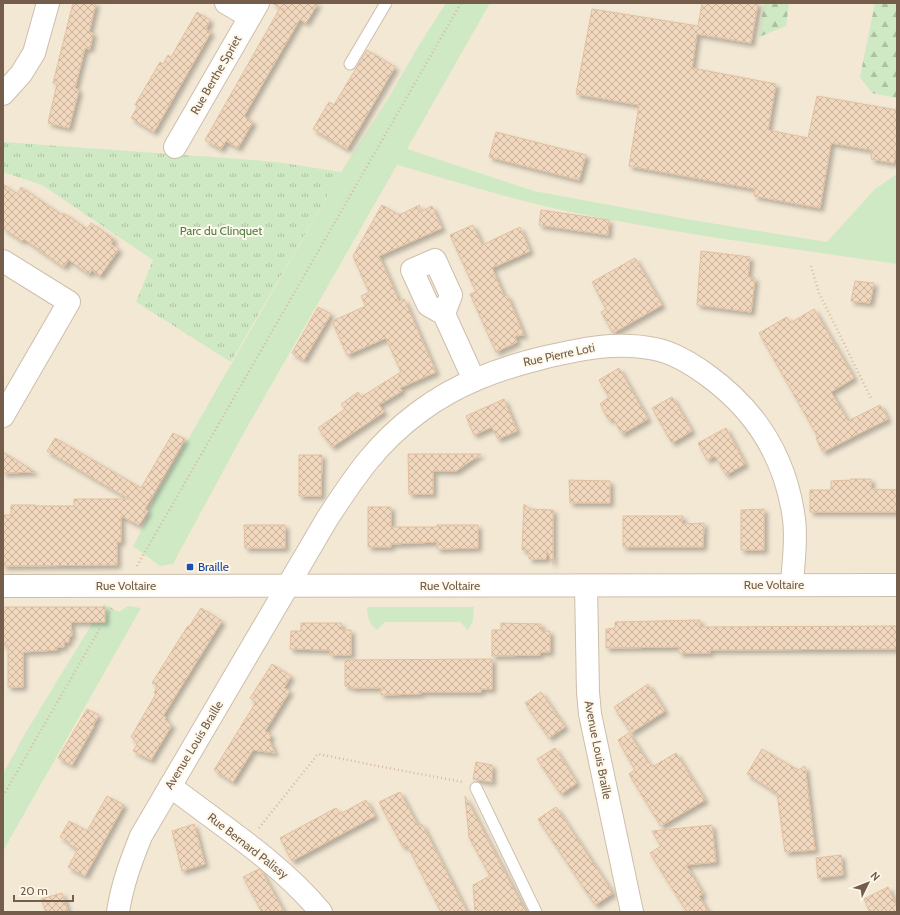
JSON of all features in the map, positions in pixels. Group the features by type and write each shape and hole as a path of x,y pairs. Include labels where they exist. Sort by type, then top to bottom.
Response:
{"street":[{"path":"3,94 21,74 34,53 48,3"},
{"path":"226,3 254,10"},
{"name":"Rue Berthe Spriet","path":"175,147 254,10"},
{"path":"3,262 69,302 3,416"},
{"path":"444,314 474,380"},
{"name":"Rue Pierre Loti","path":"288,586 344,493 372,456 398,429 420,411 441,397 474,380 516,364 600,346 653,349 677,356 696,367 726,390 745,409 760,428 776,455 788,486 794,520 792,585"},
{"name":"Rue Voltaire","path":"3,586 897,585"},
{"name":"Avenue Louis Braille","path":"118,912 128,867 141,836 288,586"},
{"name":"Avenue Louis Braille","path":"586,586 588,692 590,714 632,912"},
{"name":"Rue Bernard Palissy","path":"170,786 279,869 315,904"}],"lane":[{"path":"350,64 386,3"},
{"path":"476,788 536,912"}],"path":[{"path":"3,796 461,3"},
{"path":"811,266 819,293 872,398"},
{"path":"246,844 318,754 462,781 476,788"}],"shaded area":[{"path":"3,3 897,3 897,912 3,912"}],"green space":[{"path":"446,3 490,3 407,149 534,191 686,219 827,242 875,189 897,174 897,264 722,238 591,216 548,207 397,165 241,438 173,564 160,566 133,546 144,525 154,499 341,172 388,99 419,45"},
{"path":"764,3 789,3 786,26 759,37"},
{"path":"875,3 897,3 897,98 872,93 860,77"},
{"name":"Parc du Clinquet","path":"3,142 254,160 341,172 231,362 136,302 153,260 42,185 3,172"},
{"path":"104,604 119,612 128,606 141,608 3,851 3,774 26,732"},
{"path":"367,607 474,607 473,621 468,630 460,622 385,622 377,630 369,620"}],"building":[{"path":"73,3 96,3 89,32 93,33 90,49 85,48 75,88 79,90 69,128 48,123 57,84 53,83"},
{"path":"272,3 318,3 306,23 300,19 244,116 253,122 238,148 226,141 221,149 205,140 280,8 286,11"},
{"path":"702,3 758,3 751,43 697,34 692,68 776,84 768,130 808,138 817,96 897,110 897,147 894,163 871,159 872,150 831,143 820,208 754,196 755,189 629,166 639,105 576,94 592,9 698,26"},
{"path":"197,12 210,20 206,29 211,32 154,132 131,118 138,106 135,105 160,62 163,64 168,55 171,57"},
{"path":"367,50 395,67 347,149 313,129 329,102 334,105"},
{"path":"496,132 586,155 579,180 489,157"},
{"path":"3,184 17,194 21,187 62,215 64,213 87,229 91,223 114,239 111,244 119,249 100,276 92,270 89,274 69,260 64,267 24,239 22,241 3,228"},
{"path":"382,205 399,215 420,205 418,213 432,206 442,228 379,256 399,301 404,299 436,372 400,388 402,391 379,405 384,412 332,447 318,428 345,409 341,404 358,392 361,397 401,372 386,338 347,355 332,321 366,306 361,296 369,292 353,256"},
{"path":"541,210 609,220 608,235 539,225"},
{"path":"473,225 482,245 520,227 530,251 492,268 504,296 507,295 524,335 515,336 517,342 496,352 470,294 476,292 450,235"},
{"path":"701,251 750,257 748,277 755,278 751,312 697,305"},
{"path":"635,258 662,305 613,333 601,312 606,309 592,282"},
{"path":"855,281 874,283 870,303 851,301"},
{"path":"318,307 331,314 304,360 292,353"},
{"path":"814,309 854,378 831,392 848,421 880,405 888,419 823,452 816,438 818,437 759,333 787,317 790,323"},
{"path":"619,368 648,419 622,434 613,418 609,420 600,404 609,397 599,380"},
{"path":"672,397 692,431 672,443 652,408"},
{"path":"504,399 517,431 498,439 492,427 474,435 466,416"},
{"path":"726,428 745,464 726,475 715,456 707,460 698,443"},
{"path":"173,433 185,439 145,509 148,511 139,525 121,516 121,542 117,542 117,565 3,566 3,515 11,515 11,505 74,506 74,499 129,499 47,451 55,438 141,488"},
{"path":"3,452 35,472 3,473"},
{"path":"408,454 481,454 456,471 433,471 433,494 409,494"},
{"path":"299,455 322,455 321,496 299,496"},
{"path":"871,479 871,489 897,490 897,512 810,512 810,490 831,490 831,481"},
{"path":"569,480 610,481 610,503 570,503"},
{"path":"524,504 530,509 553,510 553,564 547,551 546,559 529,559 529,550 522,550"},
{"path":"368,507 391,507 391,527 478,525 478,548 437,549 437,542 391,544 391,547 368,547"},
{"path":"764,509 764,550 741,550 741,510"},
{"path":"623,516 683,516 682,524 704,523 703,547 623,547"},
{"path":"244,525 285,525 285,548 245,548"},
{"path":"3,607 105,607 105,622 71,622 72,636 69,636 69,642 64,642 64,647 58,647 57,650 23,652 23,687 8,687 8,645 3,645"},
{"path":"201,608 222,621 163,716 166,717 165,720 172,725 151,760 133,751 138,743 131,737 156,694 154,693 158,686 152,683"},
{"path":"700,620 700,627 897,626 897,649 710,650 710,653 679,653 679,647 606,648 606,629 615,628 615,622"},
{"path":"301,623 341,623 342,630 351,630 351,655 330,655 330,650 290,649 291,631 301,631"},
{"path":"501,623 541,624 541,631 550,631 550,652 540,652 540,655 492,656 492,630 501,630"},
{"path":"492,659 492,689 481,689 481,692 421,692 421,694 381,695 381,688 351,688 351,686 345,686 345,660"},
{"path":"272,664 291,676 284,688 290,691 265,731 271,735 269,740 275,753 253,750 233,782 214,770 256,702 250,698"},
{"path":"648,684 665,711 631,733 614,707"},
{"path":"541,692 565,727 549,738 525,703"},
{"path":"87,709 99,715 72,765 58,758"},
{"path":"629,733 652,767 676,753 705,800 661,826 629,774 635,770 618,740"},
{"path":"555,748 577,783 561,794 537,759"},
{"path":"762,749 798,770 805,766 815,850 785,852 777,793 747,774"},
{"path":"476,762 492,765 492,782 473,779"},
{"path":"400,792 418,826 422,824 467,912 441,912 407,845 403,847 379,802"},
{"path":"107,796 124,805 85,876 68,867 78,849 60,837 69,821 87,831"},
{"path":"465,796 526,912 475,912 473,885 490,876 469,837"},
{"path":"366,800 375,816 292,861 280,838 336,808 340,814"},
{"path":"556,807 613,893 595,905 538,819"},
{"path":"194,824 205,864 182,871 172,831"},
{"path":"712,825 716,862 686,865 703,894 699,896 708,912 687,912 650,853 661,846 652,831"},
{"path":"841,855 843,875 818,878 816,858"},
{"path":"259,869 261,870 284,912 262,912 243,877"},
{"path":"888,887 897,907 897,912 870,912 864,899"},
{"path":"62,893 68,912 46,912 41,899"}],"place":[{"name":"Braille","path":"190,567"}]}
